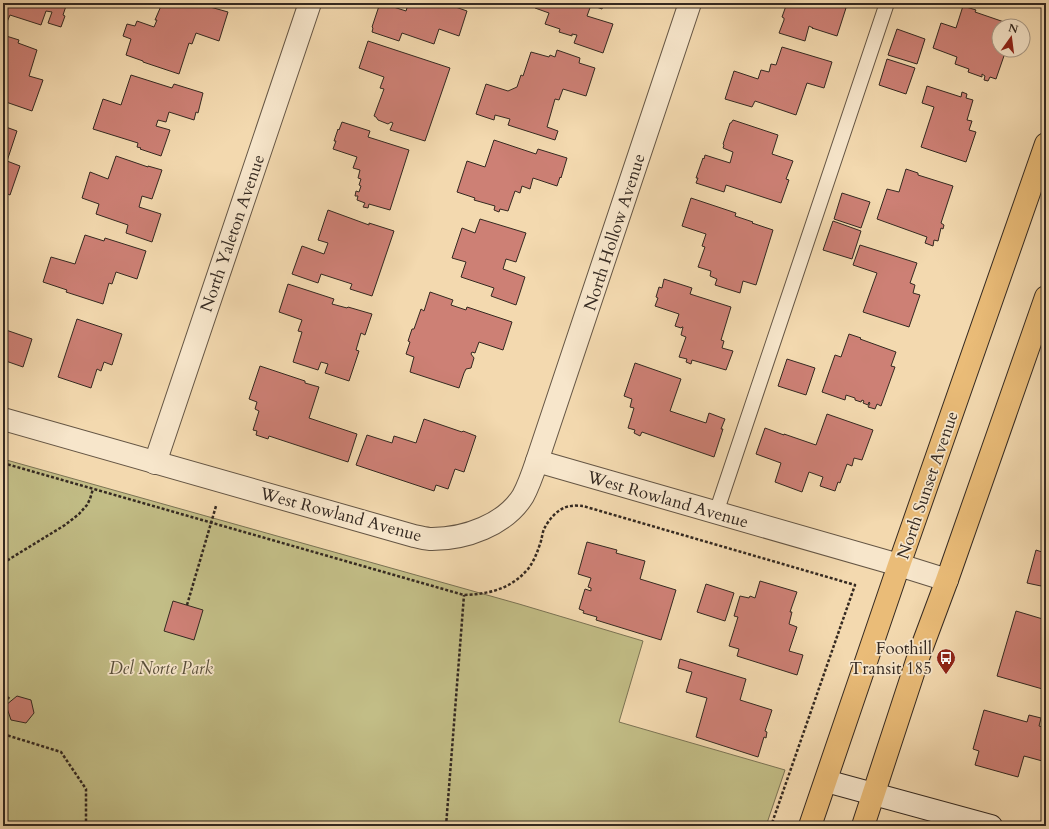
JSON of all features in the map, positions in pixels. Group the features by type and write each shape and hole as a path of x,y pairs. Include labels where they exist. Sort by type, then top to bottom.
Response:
{"main road":[{"name":"North Sunset Avenue","path":"810,826 899,565 1046,144"},
{"path":"863,826 920,655 948,580 1046,297"}],"street":[{"name":"North Yaleton Avenue","path":"155,463 310,3"},
{"name":"North Hollow Avenue","path":"537,461 690,3"},
{"name":"West Rowland Avenue","path":"3,419 407,535 431,539 450,538 484,529 511,510 523,496 537,461 948,580"},
{"path":"826,781 991,826"}],"lane":[{"path":"716,513 887,3"}],"path":[{"path":"3,463 464,595 494,592 519,578 528,569 535,558 544,529 551,518 561,510 571,506 584,506 855,585 771,826"},
{"path":"187,605 223,482"},
{"path":"3,563 65,525 79,514 87,505 93,489"},
{"path":"446,826 464,595"},
{"path":"3,694 11,700"},
{"path":"3,734 61,752 86,789 86,826"}],"green space":[{"name":"Del Norte Park","path":"3,459 519,604 643,641 619,722 785,770 766,826 3,826"}],"building":[{"path":"3,3 67,3 63,15 65,16 61,27 48,23 52,12 46,11 41,25 10,15 7,22 3,21"},
{"path":"161,3 196,3 228,12 219,41 196,33 192,44 189,43 179,74 126,55 131,39 123,36 127,24 135,26 137,21 154,27"},
{"path":"381,3 406,11 407,8 401,6 402,3 447,3 467,11 459,36 439,29 434,44 402,33 399,41 372,32 372,27"},
{"path":"537,3 604,3 602,9 591,5 587,16 613,24 603,53 574,43 577,35 572,34 572,36 559,32 560,29 545,24 549,13 535,8"},
{"path":"787,3 828,3 846,8 837,36 809,26 805,41 779,33 784,20 782,17"},
{"path":"963,6 992,18 991,18 991,58 1003,58 996,79 990,77 988,81 984,80 985,76 982,74 982,77 968,72 969,69 955,64 957,57 933,48 941,23 956,28"},
{"path":"897,29 925,39 917,64 888,55"},
{"path":"3,35 19,40 18,43 37,50 29,76 43,80 32,111 3,101"},
{"path":"368,41 450,68 425,141 390,130 393,123 391,122 388,124 378,120 374,116 384,89 380,88 384,77 359,68"},
{"path":"782,47 832,62 824,88 807,83 796,115 755,101 752,107 725,99 734,71 758,79 761,70 769,72 771,64 776,65"},
{"path":"557,50 580,58 579,63 595,68 586,96 563,89 559,100 555,99 547,127 558,131 555,140 508,125 510,119 495,115 494,120 476,114 486,84 508,91 517,87 521,75 523,76 531,52 549,57 550,55 555,57"},
{"path":"887,59 915,68 906,94 879,85"},
{"path":"131,75 172,88 174,84 203,93 198,113 196,112 194,120 169,112 166,122 158,120 156,126 170,130 161,156 140,149 141,148 137,147 138,143 93,129 103,99 121,105"},
{"path":"927,86 961,97 962,92 967,94 966,98 973,100 967,120 972,121 969,130 976,132 966,162 921,147 934,107 922,103"},
{"path":"733,120 778,135 772,154 793,161 786,179 789,180 781,203 726,185 724,192 696,183 698,178 696,178 705,155 730,163 733,152 723,148 723,144 730,123"},
{"path":"342,122 370,131 368,137 409,150 390,210 369,204 368,208 363,207 365,203 357,200 358,196 355,196 356,191 359,192 361,186 359,185 361,179 358,178 360,170 353,168 357,157 333,149 338,129 339,130"},
{"path":"3,126 17,131 7,161 20,166 10,195 3,192"},
{"path":"494,140 536,154 538,149 567,158 557,186 533,178 530,189 522,186 520,193 515,191 508,211 500,209 499,212 494,210 495,206 474,200 475,198 457,192 467,161 485,167"},
{"path":"116,156 148,167 162,170 152,199 142,196 139,207 161,214 152,242 126,233 128,225 96,214 99,204 82,198 90,172 108,179"},
{"path":"906,169 918,173 918,175 953,186 941,223 944,225 943,229 941,228 938,241 934,240 933,246 925,243 927,237 877,219 887,189 899,192"},
{"path":"842,193 870,202 861,228 834,219"},
{"path":"691,198 736,213 735,216 773,230 756,285 743,281 740,293 715,285 717,279 710,276 711,271 698,267 705,247 702,246 706,234 682,226"},
{"path":"328,210 369,225 369,223 394,231 372,296 350,289 352,284 321,274 318,283 292,274 302,246 324,254 328,243 318,240"},
{"path":"480,219 526,233 516,262 506,259 503,269 525,277 516,305 491,296 494,288 461,277 466,262 452,258 462,228 475,233"},
{"path":"833,221 861,231 852,259 823,250"},
{"path":"85,235 104,241 105,238 146,251 137,279 116,272 112,284 109,283 103,304 66,292 67,290 43,282 51,257 75,264"},
{"path":"860,245 917,263 910,283 915,285 913,293 920,295 909,327 863,312 877,273 853,265"},
{"path":"664,279 692,288 690,294 731,307 721,340 724,341 722,348 733,351 726,370 692,360 691,364 686,362 687,359 679,357 686,337 681,335 683,327 681,328 675,326 679,314 655,306 658,298 656,297 659,287 662,288"},
{"path":"288,284 334,299 332,304 372,314 365,335 361,333 356,350 359,351 349,381 325,373 328,364 321,362 318,370 293,362 302,332 298,331 302,320 279,312"},
{"path":"430,292 453,300 451,305 466,310 467,307 512,322 503,350 479,342 475,353 472,352 471,354 474,358 471,368 466,369 459,388 410,372 414,357 406,354 410,342 408,341 421,309 424,311"},
{"path":"77,319 122,334 112,365 104,362 101,371 97,369 91,388 58,377"},
{"path":"6,330 32,339 23,367 3,360 3,340"},
{"path":"849,334 896,352 891,366 895,367 881,406 877,404 875,409 868,407 869,402 868,405 863,403 864,401 862,400 861,402 846,395 845,400 822,392 835,355 841,357"},
{"path":"787,359 815,368 806,395 778,386"},
{"path":"635,363 681,379 670,411 706,423 709,413 725,419 714,457 642,432 640,436 634,433 635,430 628,428 634,408 630,407 632,399 624,396"},
{"path":"260,366 319,387 309,418 357,434 348,462 269,436 268,439 256,435 257,431 253,430 259,411 255,409 257,402 249,399"},
{"path":"827,414 873,430 862,460 854,458 852,466 847,464 840,483 838,482 835,491 820,486 823,477 809,472 802,492 775,482 781,463 756,454 765,428 816,445"},
{"path":"424,419 476,436 464,472 455,469 448,489 436,485 434,491 356,465 367,435 392,443 394,436 416,443"},
{"path":"587,542 617,550 616,553 645,561 640,579 676,590 661,640 596,620 597,617 583,613 584,611 579,609 585,589 591,591 591,588 588,587 591,578 578,574"},
{"path":"1046,548 1046,586 1027,583 1036,550 1045,553"},
{"path":"760,581 797,592 790,612 792,612 789,624 797,627 789,651 803,655 797,675 737,656 739,649 729,646 738,617 734,616 740,596 749,598 750,596 755,598"},
{"path":"706,584 734,593 725,621 697,612"},
{"path":"173,601 203,610 194,640 164,631"},
{"path":"1016,611 1046,620 1046,690 997,676"},
{"path":"680,659 746,679 740,700 772,710 765,731 767,732 766,738 764,737 758,757 696,737 707,698 686,692 692,672 678,668"},
{"path":"17,696 31,700 34,713 26,723 11,720 6,705"},
{"path":"984,710 1027,722 1029,715 1041,718 1039,726 1046,728 1046,762 1024,756 1018,777 975,765 979,751 973,749"}],"place":[{"name":"Foothill Transit 185","path":"946,675"}]}
